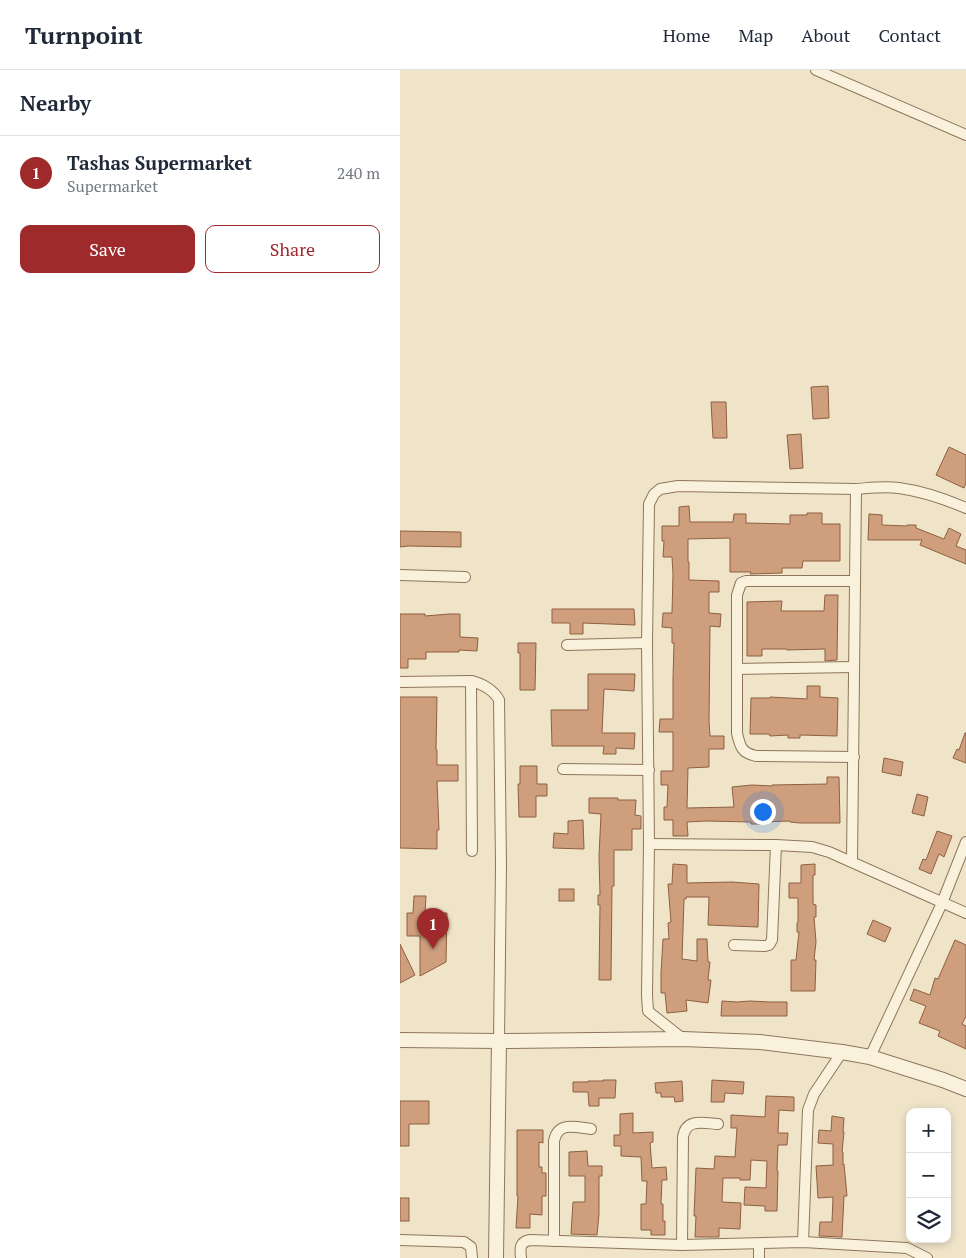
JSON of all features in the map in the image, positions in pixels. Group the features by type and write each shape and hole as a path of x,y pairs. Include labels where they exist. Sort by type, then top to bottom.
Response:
{"street":[{"path":"816,70 966,135"},
{"path":"683,1039 648,1011 647,1005 649,770 647,643 649,520 650,504 654,494 660,489 678,486 883,487 920,492 966,508"},
{"path":"852,862 856,488"},
{"path":"400,575 465,577"},
{"path":"854,580 746,581 738,588 737,595 737,733 743,751 749,755 756,756 854,757"},
{"path":"567,645 647,643"},
{"path":"737,669 853,667"},
{"path":"471,681 472,851"},
{"path":"400,682 476,682 493,691 500,705 501,874 496,1258"},
{"path":"563,769 649,770"},
{"path":"870,1057 942,903 966,842"},
{"path":"649,844 812,847 829,852 966,913"},
{"path":"734,945 764,946 769,945 772,940 776,845"},
{"path":"400,1040 683,1039 760,1042 870,1057 966,1089"},
{"path":"803,1242 808,1110 814,1094 842,1052"},
{"path":"682,1245 684,1131 691,1124 718,1124"},
{"path":"554,1241 555,1136 565,1127 591,1129"},
{"path":"400,1240 464,1242 471,1247 472,1258"},
{"path":"521,1258 520,1248 523,1242 530,1240 682,1245 803,1242 907,1248 927,1258"},
{"path":"759,1244 759,1258"}],"building":[{"path":"828,386 829,418 813,419 811,387"},
{"path":"711,402 726,402 727,438 713,438"},
{"path":"801,434 803,468 790,469 787,435"},
{"path":"949,447 966,455 966,483 964,488 936,475"},
{"path":"689,506 690,522 733,522 734,514 746,514 746,523 790,524 790,515 822,513 822,524 840,524 840,561 803,561 802,568 782,568 782,573 750,574 751,572 730,572 730,538 688,539 689,580 719,581 719,592 709,592 709,613 721,614 720,627 710,626 709,721 710,736 724,736 724,749 709,749 709,767 688,768 687,808 734,807 732,787 827,784 827,777 839,777 840,823 800,823 790,821 762,822 762,824 751,824 751,822 687,822 688,836 673,836 673,820 664,820 664,807 667,807 668,785 661,785 661,771 673,771 673,732 659,732 660,719 673,719 674,643 672,643 672,628 662,627 663,613 672,613 673,574 672,557 663,557 664,541 662,541 662,526 679,526 679,507"},
{"path":"869,514 882,515 882,525 916,525 916,528 944,539 949,528 961,534 956,546 966,550 966,564 920,545 922,540 868,540"},
{"path":"400,531 461,532 461,547 400,547"},
{"path":"825,595 838,595 837,660 825,661 825,649 762,649 762,656 747,656 747,602 782,601 781,611 824,611"},
{"path":"552,609 634,609 635,625 583,623 583,634 570,634 570,623 552,623"},
{"path":"400,614 425,614 425,616 460,614 460,637 478,638 477,651 426,652 426,659 408,659 408,668 400,668"},
{"path":"518,643 536,643 535,690 520,690 520,653 518,653"},
{"path":"588,674 635,674 634,691 604,689 602,733 635,733 634,749 616,748 616,754 603,754 604,746 552,746 551,710 588,710"},
{"path":"807,686 820,686 820,697 838,698 837,736 800,735 800,738 788,738 788,735 750,734 751,698 807,699"},
{"path":"400,697 437,697 437,765 458,765 458,781 437,781 439,830 437,830 437,849 400,848"},
{"path":"965,733 966,763 953,758 957,749 959,750"},
{"path":"884,758 903,762 901,776 882,772"},
{"path":"520,766 537,766 537,784 547,784 547,796 536,796 536,817 519,817 518,784 520,784"},
{"path":"917,794 928,797 924,816 912,813"},
{"path":"589,798 636,800 635,815 641,816 641,829 632,829 632,850 614,850 611,980 599,980 600,905 598,905 598,895 600,895 601,814 589,813"},
{"path":"583,820 584,849 553,848 554,833 568,834 568,821"},
{"path":"937,831 952,836 944,857 939,854 931,874 919,869 923,859 926,860"},
{"path":"673,864 687,865 687,883 732,882 759,884 758,927 708,925 709,897 686,897 684,899 682,959 697,961 697,939 707,939 708,962 710,962 708,980 711,980 708,1003 686,1000 687,1011 667,1013 665,993 661,993 661,973 663,939 669,939 668,923 671,922 668,884 672,884"},
{"path":"815,864 813,904 816,905 816,917 814,917 816,942 814,960 816,960 815,991 791,991 791,960 796,960 799,932 797,932 798,898 789,898 789,883 801,883 801,865"},
{"path":"559,889 574,889 574,901 559,901"},
{"path":"414,896 426,896 425,913 447,913 446,962 420,976 420,936 407,936 407,913 413,913"},
{"path":"873,920 891,928 885,942 867,934"},
{"path":"955,940 966,945 966,1016 962,1024 966,1026 966,1049 938,1036 940,1031 919,1023 926,1006 910,1000 914,989 930,995 935,978 938,979"},
{"path":"400,944 415,975 400,983"},
{"path":"722,1001 787,1002 787,1016 721,1016"},
{"path":"616,1080 615,1098 599,1098 599,1106 589,1106 588,1092 573,1092 573,1082"},
{"path":"712,1080 744,1082 743,1094 725,1093 724,1102 711,1102"},
{"path":"682,1081 683,1101 675,1102 674,1097 661,1097 661,1093 656,1093 655,1083"},
{"path":"766,1096 794,1097 794,1111 779,1110 778,1133 788,1133 787,1145 778,1145 777,1211 765,1211 765,1206 744,1205 745,1187 766,1188 767,1161 751,1160 750,1180 723,1178 722,1202 741,1203 740,1229 719,1228 719,1237 695,1237 696,1168 714,1169 715,1156 735,1157 737,1128 731,1128 731,1115 765,1117"},
{"path":"400,1101 429,1101 429,1124 409,1124 409,1146 400,1146"},
{"path":"633,1113 633,1133 653,1132 653,1142 650,1143 652,1168 666,1167 667,1180 662,1180 661,1204 663,1204 665,1235 651,1235 651,1230 641,1230 641,1204 646,1204 647,1181 642,1181 641,1157 621,1156 621,1146 614,1146 614,1135 620,1135 620,1114"},
{"path":"832,1116 844,1118 842,1152 847,1196 844,1196 842,1237 819,1236 820,1222 832,1222 833,1197 818,1198 816,1166 833,1165 833,1144 818,1143 819,1130 831,1131"},
{"path":"517,1130 543,1130 543,1143 539,1142 539,1167 542,1167 542,1173 546,1173 546,1196 542,1196 542,1215 530,1214 530,1228 516,1228 518,1196"},
{"path":"587,1151 588,1166 602,1166 602,1176 599,1176 597,1235 571,1234 573,1202 585,1202 585,1176 569,1176 569,1152"},
{"path":"400,1198 409,1198 409,1221 400,1221"}],"place":[{"name":"Tashas Supermarket","path":"433,949"}]}
